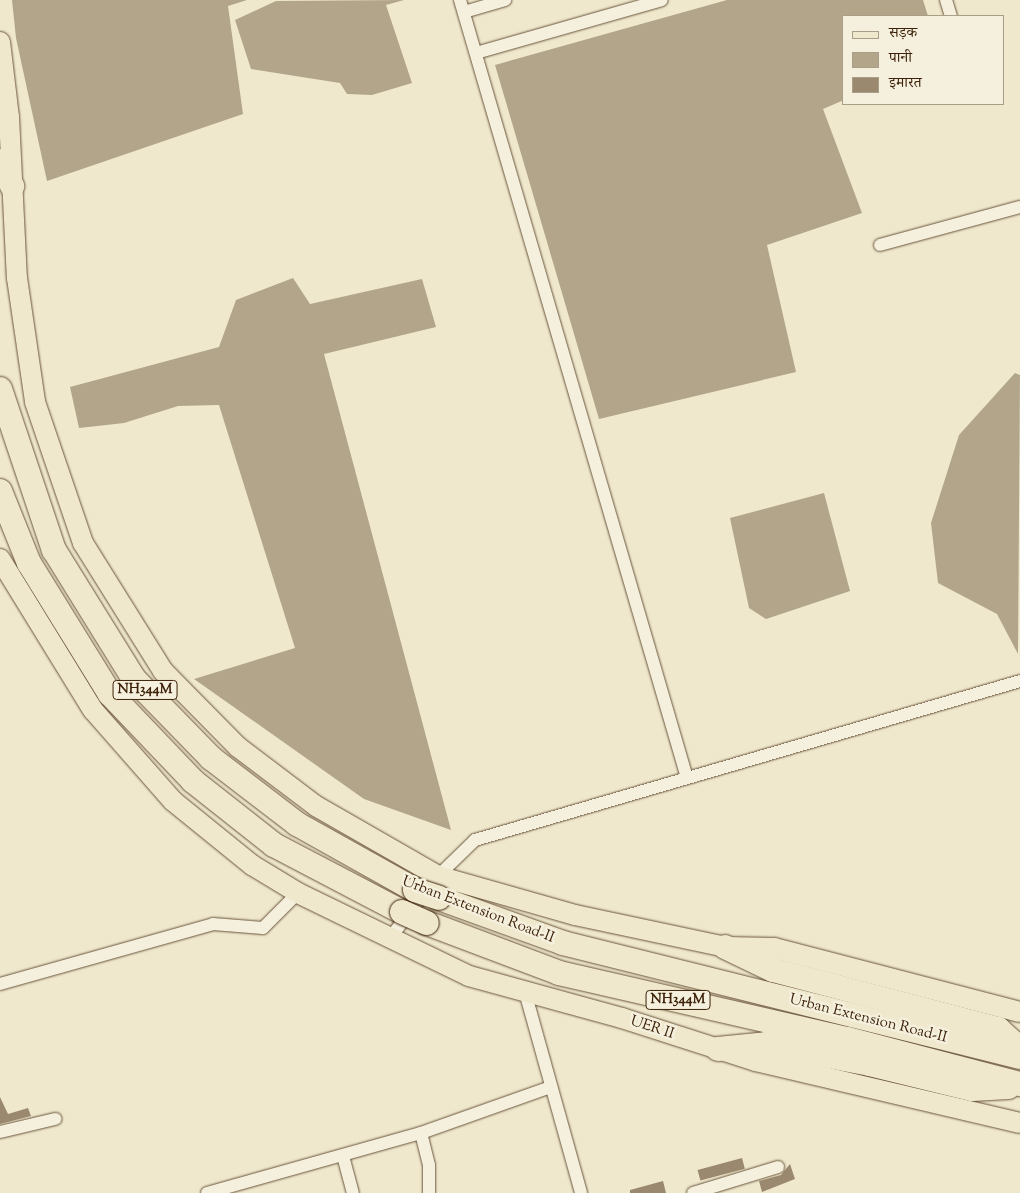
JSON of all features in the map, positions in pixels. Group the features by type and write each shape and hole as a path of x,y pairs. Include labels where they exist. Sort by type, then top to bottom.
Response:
{"highway":[{"path":"0,161 12,186"},
{"name":"Urban Extension Road-II","path":"0,389 54,550 134,679 211,758 297,824 429,889 563,943 1020,1057"},
{"name":"Urban Extension Road-II","path":"0,491 29,563 110,694 193,781 274,845 412,917 559,973 848,1039 1020,1085"},
{"path":"725,947 773,970 998,1029 1020,1049"},
{"path":"718,1049 766,1044 870,1064 972,1089 1020,1085"}],"main road":[{"path":"0,42 12,186 17,278 36,402 83,543 163,671 238,747 429,889 575,915 725,947 774,948 1020,1012"},
{"name":"UER II","path":"0,559 93,710 173,801 252,865 298,893 469,976 756,1061 1020,1123"}],"street":[{"path":"505,0 462,6 687,778"},
{"path":"476,53 662,0"},
{"path":"946,0 951,15"},
{"path":"880,245 1020,207"},
{"path":"390,938 412,917 429,889 475,840 1020,681"},
{"path":"0,984 212,924 263,928 298,893"},
{"path":"525,992 580,1193"},
{"path":"207,1193 344,1156 422,1132 551,1087"},
{"path":"0,1132 55,1118"},
{"path":"422,1132 429,1165 429,1193"},
{"path":"344,1156 353,1193"},
{"path":"693,1193 778,1167"}],"water":[{"path":"12,0 247,0 228,6 243,114 47,181 16,38"},
{"path":"404,0 386,5 412,83 372,95 347,94 340,83 251,69 235,20 276,1"},
{"path":"727,0 923,0 928,15 842,15 842,101 823,109 862,213 767,245 796,372 599,419 495,65"},
{"path":"293,278 310,304 422,279 436,327 324,354 451,830 364,799 194,679 295,648 219,405 178,406 124,423 79,428 70,387 219,347 236,300"},
{"path":"1015,373 1020,375 1018,654 997,614 938,583 931,523 959,435"},
{"path":"824,493 850,591 766,619 749,608 730,518"}],"building":[{"path":"0,1097 8,1114 28,1108 31,1116 0,1124"},
{"path":"742,1158 745,1169 700,1181 698,1170"},
{"path":"790,1164 795,1179 762,1192 759,1181 781,1175"},
{"path":"663,1181 666,1193 630,1193 630,1190"}]}
